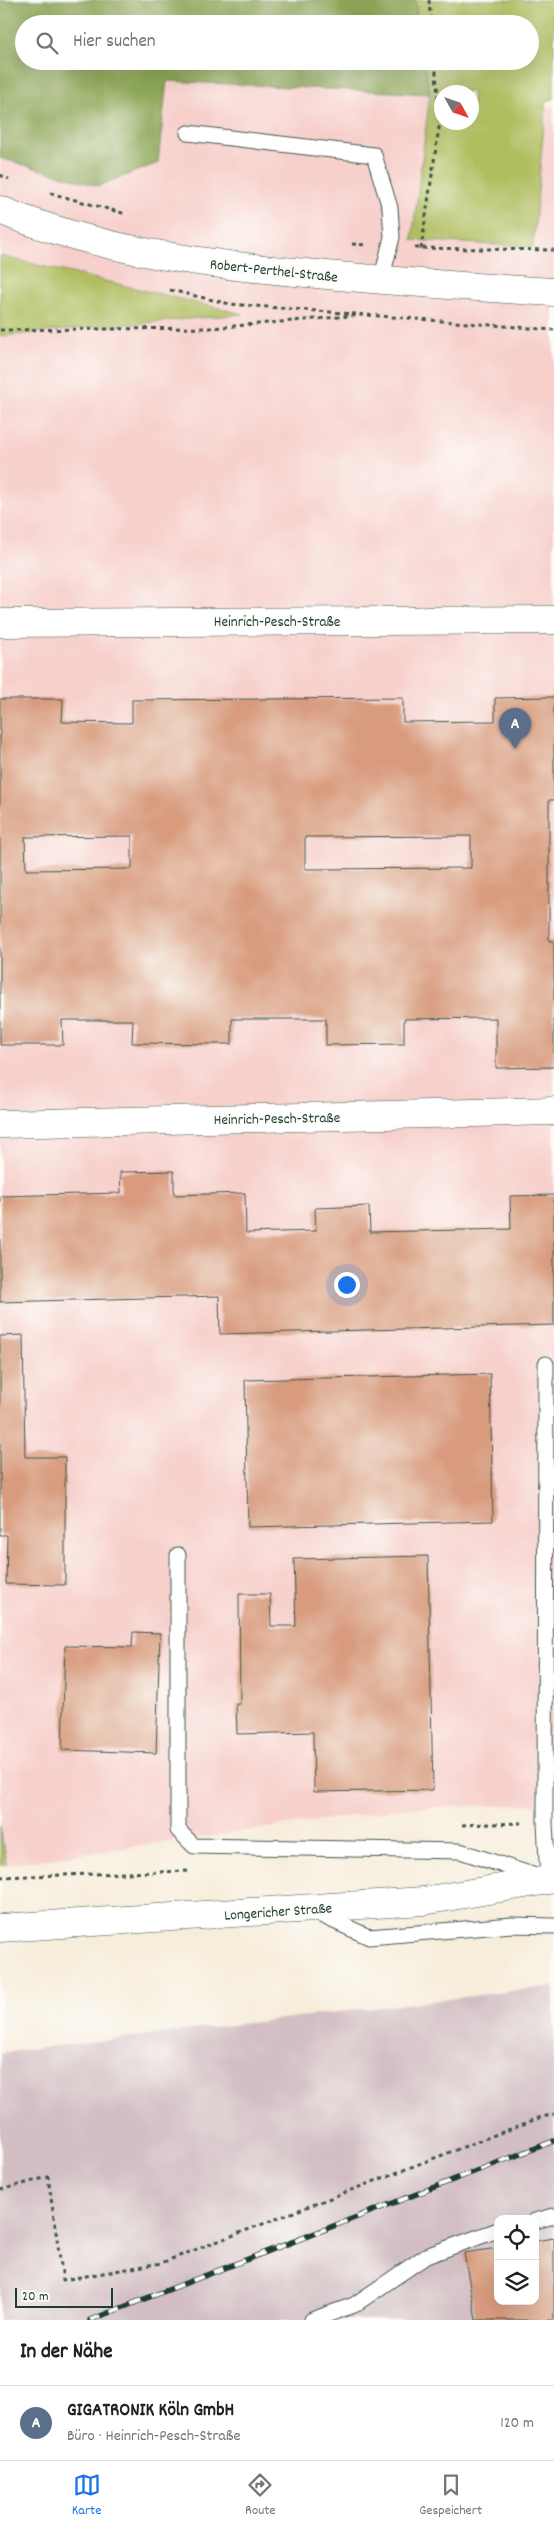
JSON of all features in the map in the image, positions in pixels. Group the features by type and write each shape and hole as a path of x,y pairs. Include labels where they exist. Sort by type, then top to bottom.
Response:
{"street":[{"name":"Robert-Perthel-Straße","path":"0,210 75,235 169,258 380,280 554,292"},
{"name":"Heinrich-Pesch-Straße","path":"0,623 554,620"},
{"name":"Heinrich-Pesch-Straße","path":"0,1124 554,1111"},
{"name":"Longericher Straße","path":"6,1932 423,1901 551,1879"}],"lane":[{"path":"188,133 374,155 390,208 391,247 380,280"},
{"path":"178,1555 178,1830 194,1846 460,1851 551,1879 545,1823 546,1364"},
{"path":"308,1910 369,1937 512,1925 554,1926"},
{"path":"539,2220 554,2216"},
{"path":"312,2320 354,2305 426,2256 494,2231"}],"path":[{"path":"429,0 430,15"},
{"path":"421,249 440,121 435,70"},
{"path":"0,175 18,182"},
{"path":"46,192 129,215"},
{"path":"344,243 421,249 554,250"},
{"path":"0,330 211,328 292,319 375,314 554,330"},
{"path":"0,2190 48,2178 63,2280 160,2263 539,2118 554,2114"}],"shaded area":[{"path":"167,81 430,94 412,239 533,246 545,107 554,107 554,1804 407,1808 6,1865 0,1826 0,336 241,314 0,256 0,158 98,186"},
{"path":"554,1986 554,2320 0,2320 0,2053"}],"green space":[{"path":"0,0 415,0 417,15 15,15 15,70 426,70 430,94 167,81 158,163 98,186 0,158"},
{"path":"415,0 554,0 554,99 546,101 533,247 412,240 430,94 426,70 539,70 539,15 417,15"},
{"path":"0,256 243,314 0,336"},
{"path":"0,1826 6,1865 0,1865"}],"building":[{"path":"554,697 554,800 549,800 549,941 554,941 554,1067 496,1068 496,1018 404,1019 404,1044 326,1045 326,1019 232,1019 232,1044 132,1043 133,1020 62,1020 63,1045 0,1045 0,699 63,699 62,722 132,723 132,700 403,698 403,722 495,721 495,698","holes":["132,836 132,869 26,870 25,837","471,836 471,868 305,869 305,837"]},
{"path":"174,1171 174,1195 245,1193 246,1233 316,1231 315,1208 369,1206 370,1232 511,1229 510,1196 554,1195 554,1325 220,1334 219,1296 0,1302 0,1196 121,1193 120,1172"},
{"path":"23,1335 25,1457 65,1457 65,1585 6,1584 7,1535 0,1535 0,1336"},
{"path":"490,1374 493,1521 248,1527 245,1380"},
{"path":"428,1556 433,1790 314,1792 313,1732 237,1734 236,1704 240,1704 239,1594 270,1594 271,1626 296,1626 294,1559"},
{"path":"133,1632 160,1633 156,1753 62,1750 65,1646 132,1647"},
{"path":"554,2238 554,2320 476,2320 464,2253 494,2249 494,2305 539,2305 539,2240"}],"railway":[{"path":"90,2320 554,2141"}],"place":[{"name":"GIGATRONIK Köln GmbH","path":"515,749"}]}
